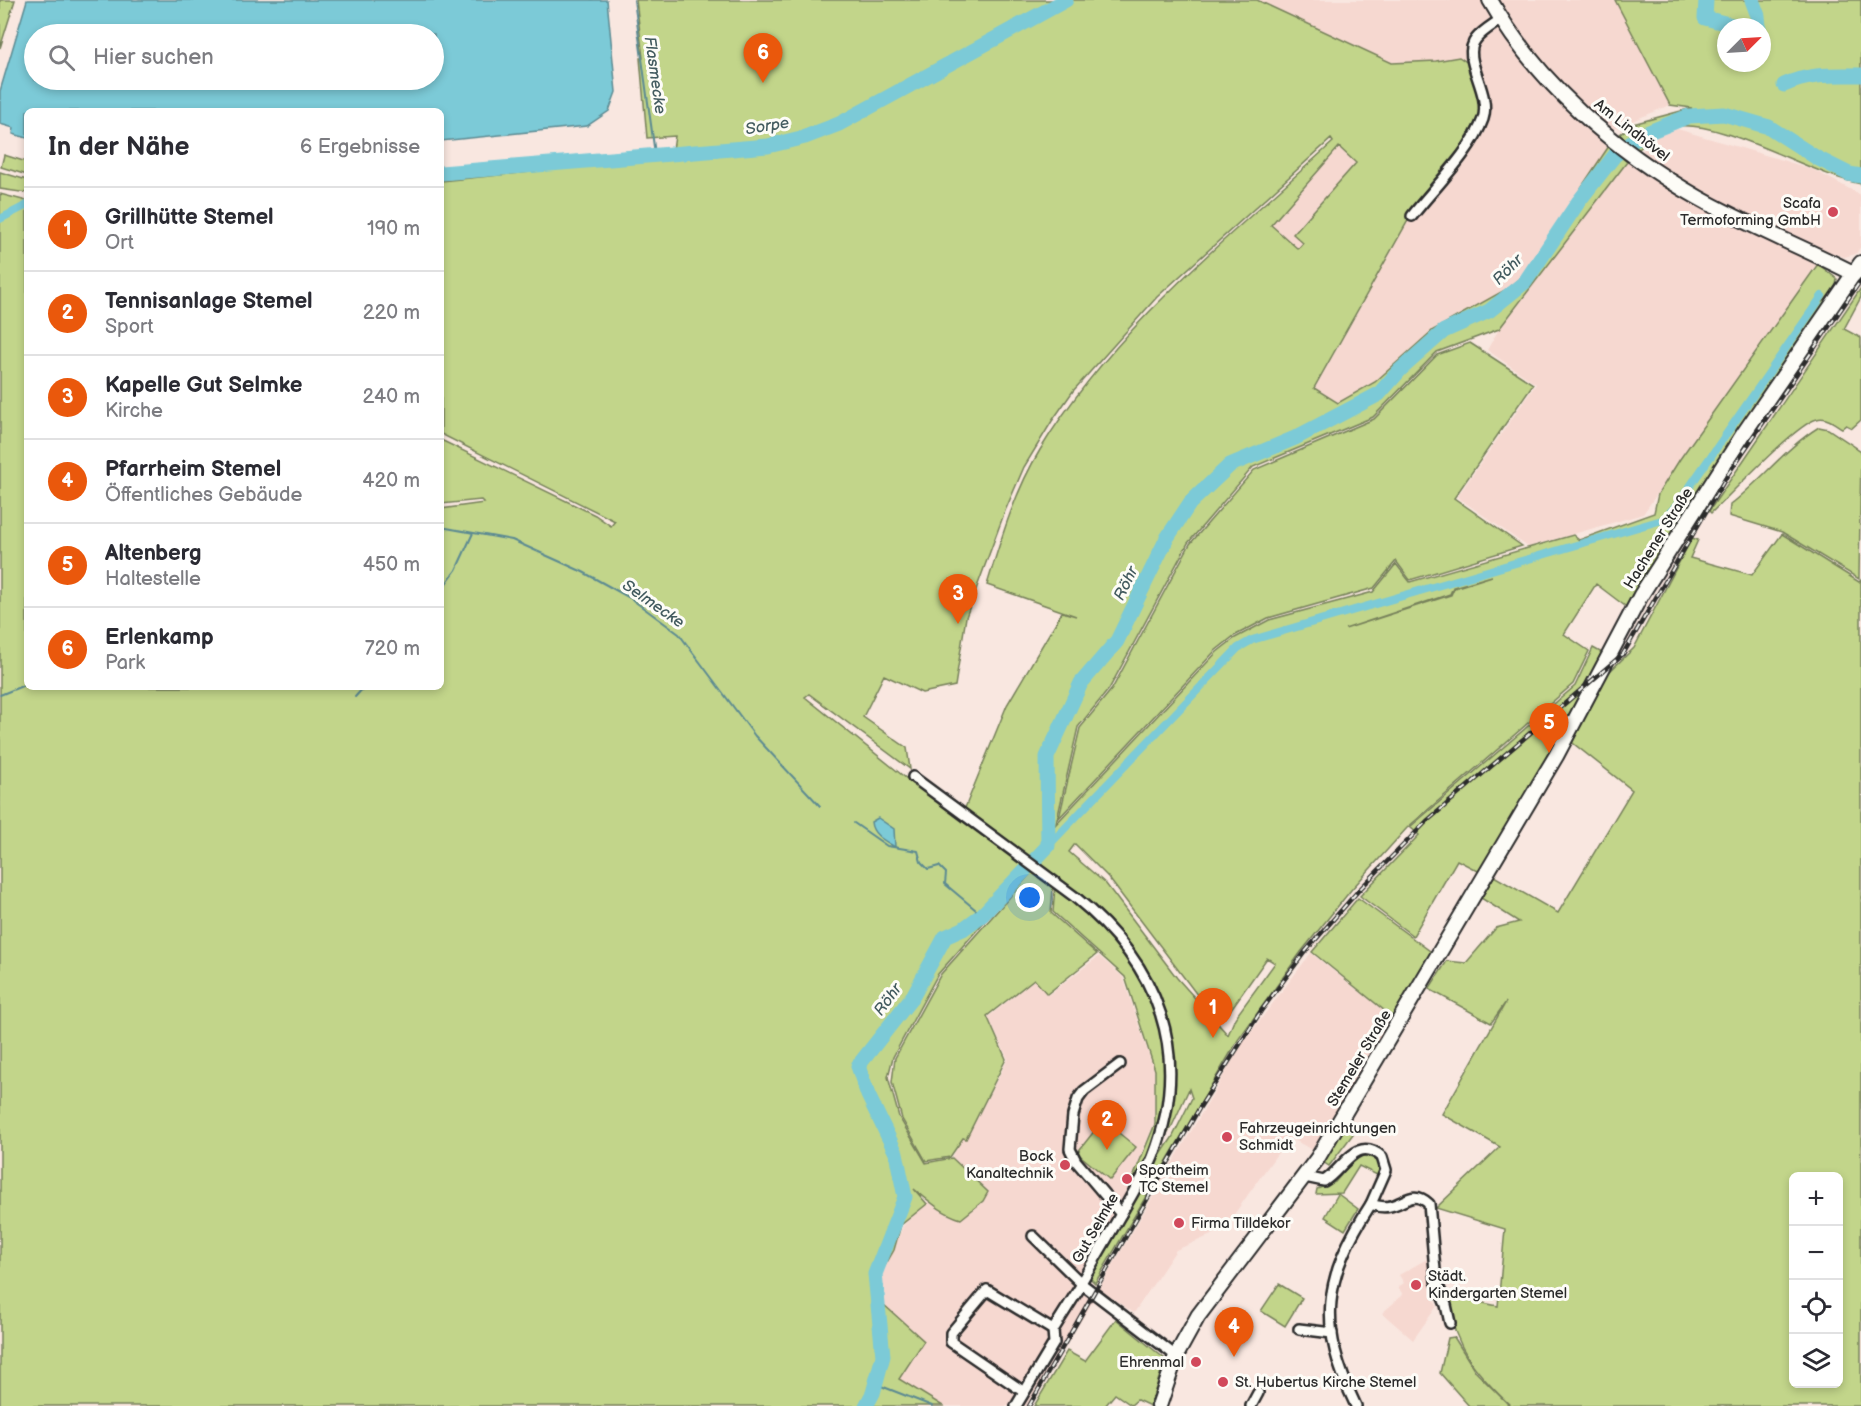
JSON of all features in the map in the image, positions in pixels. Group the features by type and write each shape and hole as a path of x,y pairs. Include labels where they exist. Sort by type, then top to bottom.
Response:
{"main road":[{"name":"Am Lindhövel","path":"1490,0 1501,19 1556,86 1635,158 1700,199 1858,269"},
{"name":"Hachener Straße","path":"1506,843 1586,704 1641,595 1744,433 1858,269"},
{"name":"Stemeler Straße","path":"1159,1406 1176,1356 1198,1316 1305,1177 1506,843"}],"street":[{"path":"1412,216 1466,148 1482,121 1484,96 1471,60 1471,47 1478,37 1501,19"},
{"name":"Gut Selmke","path":"913,777 1076,897 1112,931 1136,962 1152,990 1163,1017 1171,1068 1167,1107 1153,1158 1053,1330 1054,1343 1016,1406"},
{"path":"1120,1064 1084,1090 1078,1099 1071,1123 1070,1149 1076,1161 1121,1214"},
{"path":"1305,1177 1324,1181 1356,1151 1373,1152 1382,1157 1386,1170 1371,1204 1348,1238 1339,1262 1330,1306 1339,1370 1356,1406"},
{"path":"1371,1204 1382,1209 1394,1207 1413,1197 1423,1198 1429,1204 1436,1281 1446,1305 1450,1323"},
{"path":"1034,1236 1082,1282 1176,1356"},
{"path":"1024,1392 951,1341 951,1333 987,1290 1053,1330"},
{"path":"1299,1329 1332,1333"},
{"path":"1251,1406 1258,1393"}],"shaded area":[{"path":"1257,0 1615,0 1670,105 1611,130 1640,153 1659,134 1674,128 1812,169 1861,195 1861,246 1856,254 1844,257 1827,251 1643,514 1528,547 1457,497 1536,384 1487,350 1499,329 1627,162 1609,146 1522,276 1505,290 1433,330 1375,382 1338,403 1314,389 1424,192 1461,147 1478,118 1459,57 1436,61 1392,63"},
{"path":"1338,147 1356,163 1294,234 1303,243 1298,249 1271,225"},
{"path":"1311,953 1394,1019 1312,1150 1289,1137 1223,1230 1176,1250 1134,1313 1100,1290 1028,1406 943,1406 899,1379 924,1341 883,1304 881,1273 894,1250 903,1226 928,1202 949,1215 988,1192 952,1157 963,1138 966,1139 1008,1059 988,1017 1034,980 1048,995 1099,956 1123,977 1154,1070 1154,1124 1114,1220 1082,1273 1099,1289 1242,1044"},
{"path":"1432,1256 1435,1290 1431,1294 1437,1306 1413,1340 1382,1313 1403,1295 1398,1287 1404,1283 1399,1275"}],"green space":[{"path":"0,0 15,0 0,48"},
{"path":"636,0 1063,0 839,122 767,143 673,150 675,136 647,138 640,58 643,58"},
{"path":"1069,0 1257,0 1392,63 1436,61 1459,57 1468,63 1477,83 1481,106 1478,118 1461,147 1424,192 1314,388 1338,403 1375,382 1433,330 1505,290 1522,276 1609,146 1627,162 1499,329 1437,352 1373,417 1253,467 1188,543 1109,689 1078,727 1056,824 1217,652 1235,638 1269,620 1373,592 1396,564 1410,582 1573,535 1579,540 1654,513 1658,494 1680,459 1818,264 1837,279 1835,293 1629,609 1596,584 1564,634 1589,651 1573,684 1407,828 1351,890 1301,952 1238,1040 1095,1283 1090,1278 1137,1190 1172,1138 1192,1098 1189,1089 1172,1126 1127,1192 1155,1124 1155,1070 1125,977 1053,912 1055,886 965,808 1007,705 1062,612 1076,616 987,585 1009,516 1031,466 1070,406 1102,364 1175,286 1333,142 1331,139 1157,297 1073,391 1052,421 1024,467 1005,511 966,617 955,686 922,693 884,675 863,717 907,748 910,769 809,694 805,697 912,783 970,822 1031,869 938,974 893,1057 888,1077 899,1117 926,1163 952,1158 988,1192 983,1201 961,1219 942,1210 914,1189 927,1204 901,1225 894,1250 881,1273 883,1304 924,1341 899,1379 943,1406 0,1406 0,194 24,200 24,690 444,690 444,509 484,503 481,500 444,504 444,441 595,515 611,526 615,521 444,436 444,181 768,148 842,126","holes":["1339,147 1356,163 1293,234 1303,243 1298,249 1271,225","1492,576 1454,588 1451,595 1345,629 1450,594 1453,587","1075,844 1108,877 1204,1004 1217,1013 1229,1012 1267,958 1275,963 1235,1018 1228,1035 1177,978 1106,884 1069,852"]},
{"path":"1615,0 1861,0 1861,184 1714,130 1692,126 1667,128 1638,150 1619,135 1633,124 1692,108 1670,105"},
{"path":"4,155 24,161 24,174 1,167"},
{"path":"0,172 24,179 24,193 0,189"},
{"path":"1861,288 1861,297 1844,329 1861,338 1861,420 1852,428 1846,425 1842,428 1824,419 1817,419 1807,424 1794,433 1711,513 1709,511"},
{"path":"1470,343 1533,384 1454,498 1522,546 1410,580 1396,561 1374,588 1268,618 1234,636 1215,651 1059,818 1080,728 1112,689 1190,544 1254,470 1374,419 1437,355"},
{"path":"1819,427 1828,429 1861,451 1859,579 1782,532 1729,516 1730,505 1784,454"},
{"path":"1782,534 1859,582 1861,580 1861,1406 1511,1406 1478,1372 1462,1348 1451,1319 1448,1303 1454,1297 1498,1306 1505,1229 1436,1208 1500,1147 1442,1114 1506,1002 1491,1023 1429,989 1447,961 1466,963 1496,928 1519,922 1481,898 1494,876 1558,913 1632,790 1569,740 1607,674 1634,648 1692,538 1698,540 1690,558 1752,575"},
{"path":"1593,648 1604,654 1482,873 1457,860 1413,936 1360,896 1419,835 1410,827 1575,686"},
{"path":"1034,870 1053,887 1051,913 1097,954 1047,994 1034,979 987,1016 1006,1059 966,1139 963,1138 950,1157 926,1161 902,1119 892,1082 895,1058 941,974"},
{"path":"1358,898 1434,954 1395,1019 1312,952"},
{"path":"1103,1120 1136,1147 1110,1180 1077,1153"},
{"path":"1346,1124 1356,1130 1329,1166 1323,1162"},
{"path":"1356,1157 1373,1158 1381,1165 1377,1175 1359,1166 1342,1193 1316,1194 1317,1189 1335,1182"},
{"path":"1338,1194 1358,1209 1345,1230 1325,1217"},
{"path":"1279,1284 1302,1298 1285,1326 1261,1311"},
{"path":"1116,1319 1165,1359 1150,1406 1137,1400 1131,1405 1115,1394 1105,1406 1034,1406 1067,1351 1085,1361"},
{"path":"1454,1337 1476,1372 1510,1406 1469,1406 1440,1373 1448,1338"}],"water":[{"path":"27,0 607,0 616,92 609,111 587,126 444,141 444,108 24,108 24,137 13,134 14,128 0,124 0,91"},
{"path":"878,818 894,829 895,847 874,831 871,822"}],"waterway":[{"name":"Flasmecke","path":"634,0 655,154"},
{"name":"Sorpe","path":"444,173 768,146 805,137 839,124 1066,0"},
{"name":"Sorpe","path":"1706,0 1705,18 1717,21"},
{"name":"Sorpe","path":"1752,0 1758,18"},
{"path":"1784,85 1803,78 1861,75"},
{"name":"Röhr","path":"866,1406 873,1393 883,1356 875,1274 905,1197 896,1153 868,1095 858,1066 913,996 945,937 963,929 982,915 1048,846 1047,757 1081,683 1117,641 1167,538 1190,503 1230,465 1295,438 1379,394 1400,370 1444,331 1489,311 1525,282 1579,201 1615,155 1639,136 1689,116 1724,114 1769,127 1817,158 1849,174 1861,176"},
{"path":"0,219 24,207"},
{"path":"1048,846 1238,648 1252,640 1662,520 1677,505 1822,296"},
{"name":"Selmecke","path":"444,528 512,540 583,572 630,598 679,634 755,736 820,806"},
{"path":"444,586 456,570 473,533"},
{"name":"Selmecke","path":"0,695 24,685"},
{"path":"355,697 361,690"},
{"name":"Selmecke","path":"854,823 887,846 918,851 921,862 928,869 939,866 946,873 945,884 982,915"},
{"path":"876,1384 932,1406"}],"railway":[{"path":"1029,1406 1200,1107 1261,1011 1304,953 1358,891 1427,821 1623,654 1728,474 1861,280"}],"place":[{"name":"Erlenkamp","path":"763,83"},
{"name":"Scafa Termoforming GmbH","path":"1833,212"},
{"name":"Kapelle Gut Selmke","path":"958,624"},
{"name":"Altenberg","path":"1549,753"},
{"name":"Grillhütte Stemel","path":"1213,1038"},
{"name":"Fahrzeugeinrichtungen Schmidt","path":"1227,1137"},
{"name":"Tennisanlage Stemel","path":"1107,1150"},
{"name":"Bock Kanaltechnik","path":"1065,1165"},
{"name":"Sportheim TC Stemel","path":"1127,1179"},
{"name":"Firma Tilldekor","path":"1179,1223"},
{"name":"Städt. Kindergarten Stemel","path":"1416,1285"},
{"name":"Pfarrheim Stemel","path":"1234,1357"},
{"name":"Ehrenmal","path":"1196,1362"},
{"name":"St. Hubertus Kirche Stemel","path":"1223,1382"}]}
